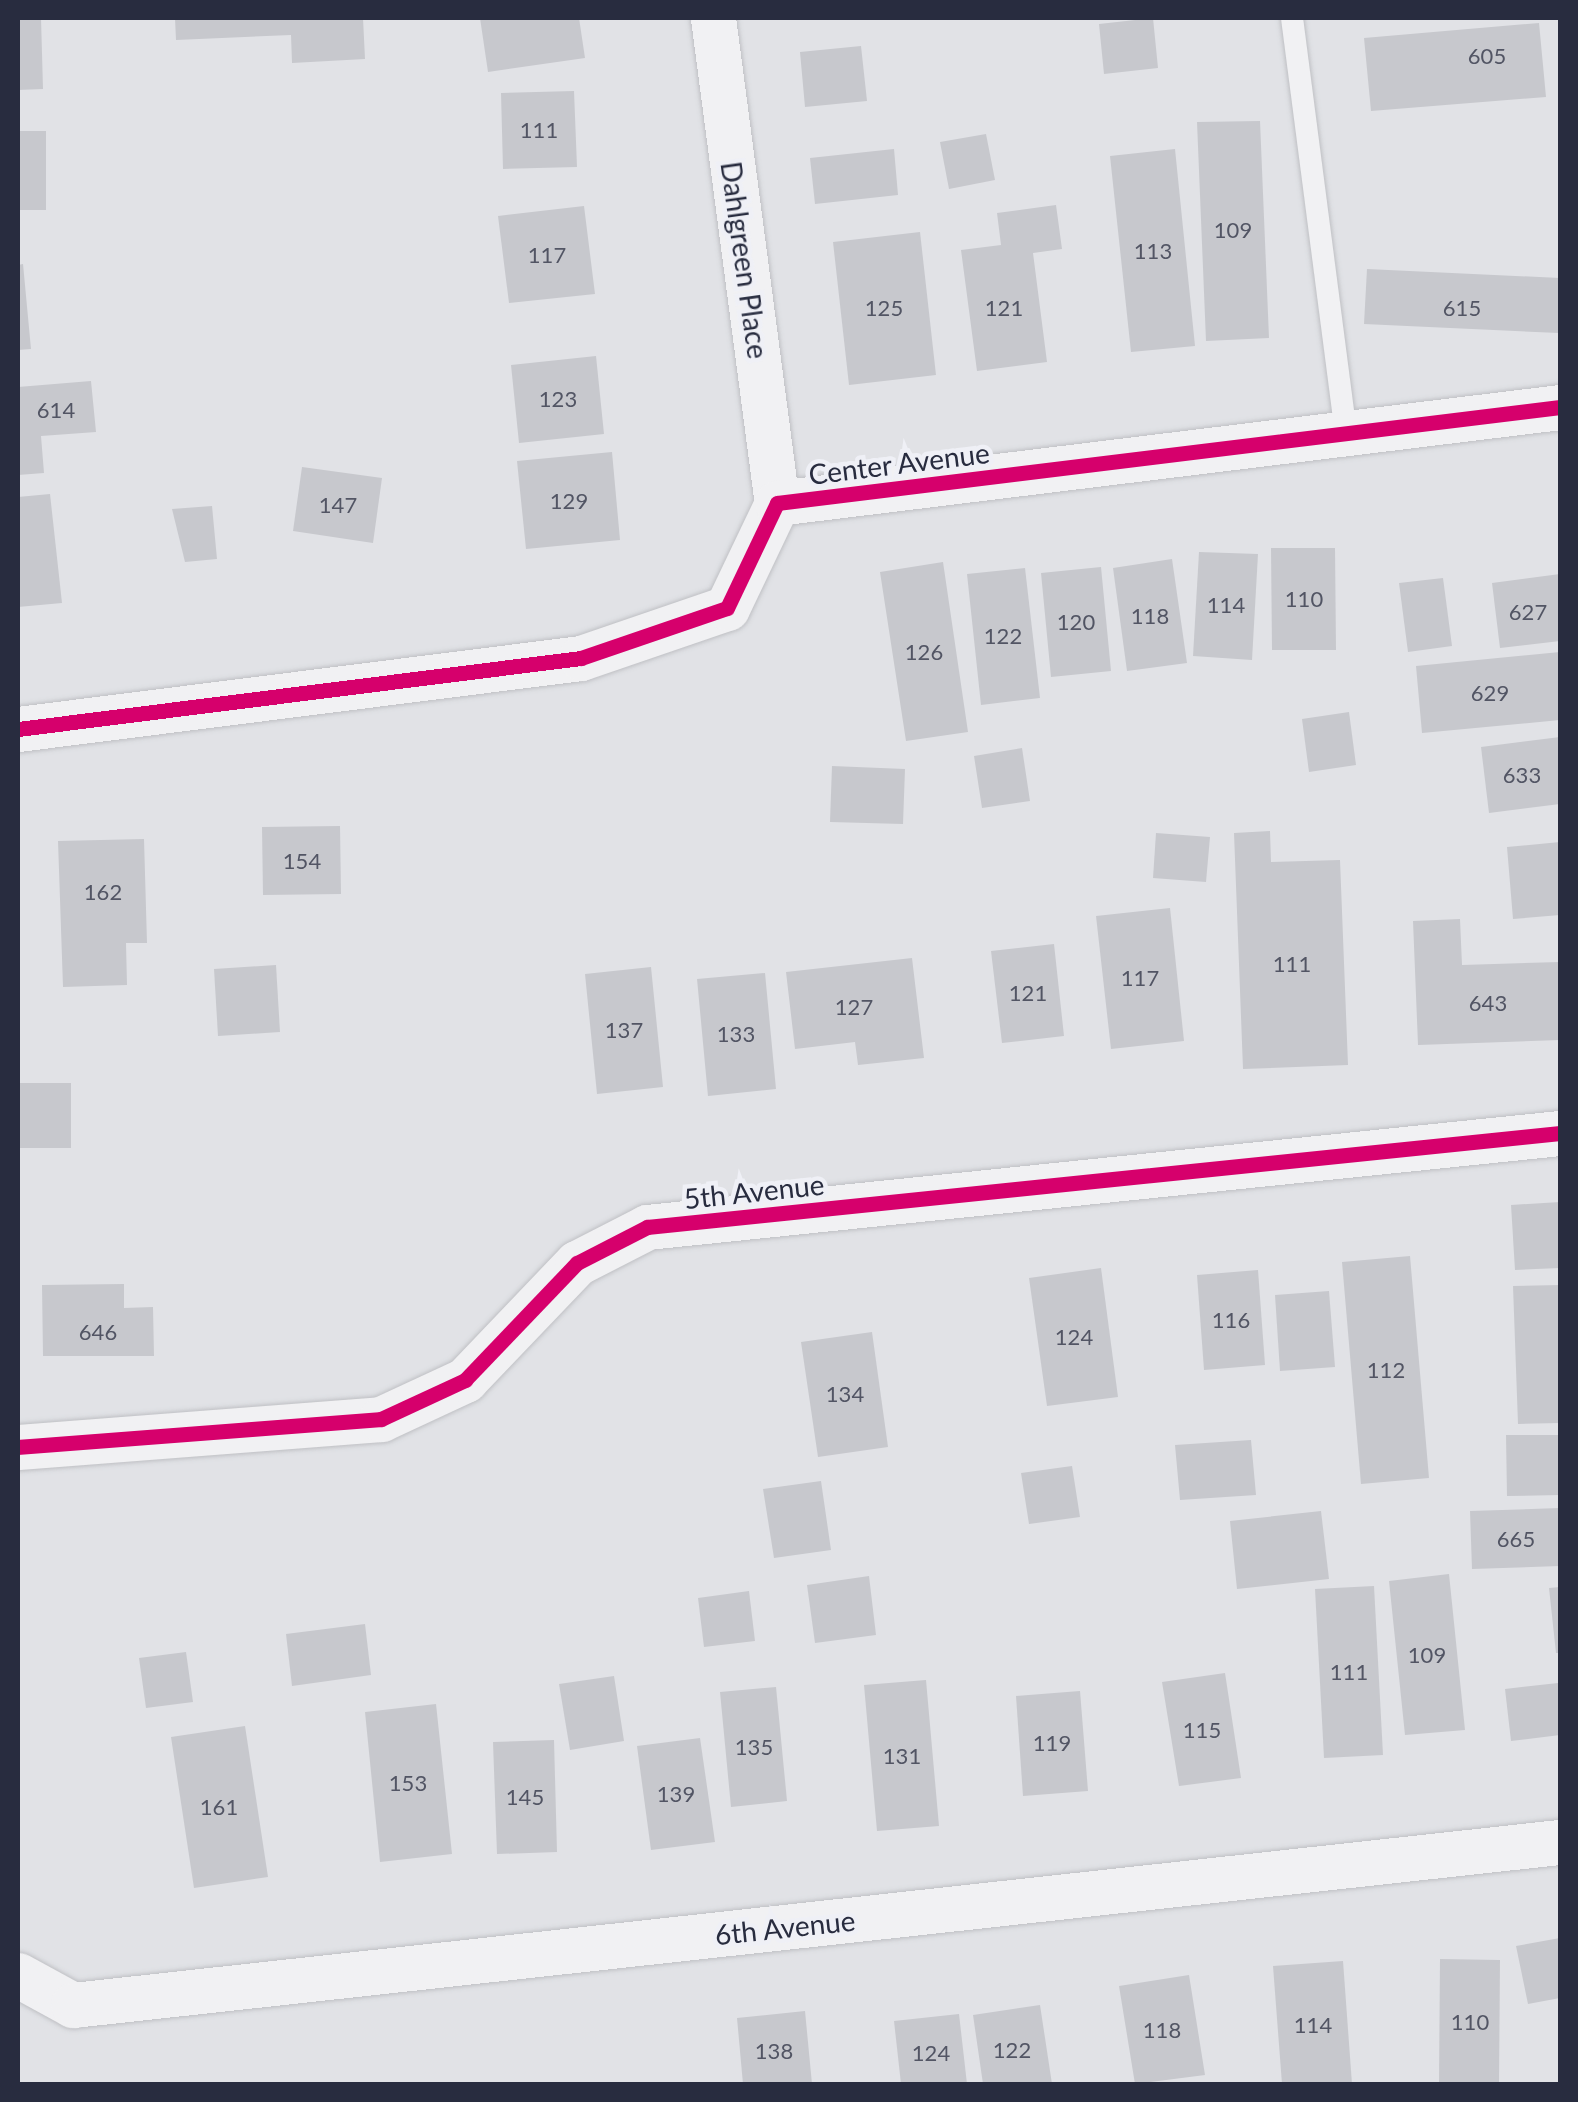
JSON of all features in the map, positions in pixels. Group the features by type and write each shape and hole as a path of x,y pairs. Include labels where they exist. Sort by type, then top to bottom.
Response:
{"street":[{"name":"Dahlgreen Place","path":"713,18 777,503"},
{"name":"Center Avenue","path":"18,729 581,658 727,608 777,503 1560,407"},
{"name":"5th Avenue","path":"18,1447 380,1419 465,1380 577,1262 647,1227 1560,1132"},
{"name":"6th Avenue","path":"18,1975 73,2005 1560,1842"}],"lane":[{"path":"1292,18 1346,434"}],"building":[{"path":"18,18 41,18 43,89 18,90"},
{"path":"175,18 363,18 365,59 292,63 291,35 176,40"},
{"path":"480,18 579,18 585,58 488,72"},
{"path":"1153,18 1158,68 1104,74 1099,24"},
{"path":"1539,23 1546,97 1371,111 1364,38"},
{"path":"861,46 867,101 805,107 800,52"},
{"path":"574,91 577,167 503,169 501,93"},
{"path":"1260,121 1269,338 1206,341 1197,122"},
{"path":"18,131 46,131 46,210 18,210"},
{"path":"986,134 995,180 949,189 940,142"},
{"path":"894,149 898,195 815,204 810,158"},
{"path":"1175,149 1195,346 1131,352 1110,156"},
{"path":"1056,205 1062,249 1033,253 1047,362 977,371 961,250 1001,245 997,213"},
{"path":"584,206 595,294 509,303 498,216"},
{"path":"920,232 936,375 849,385 833,242"},
{"path":"23,264 31,349 18,350 18,265"},
{"path":"1367,269 1560,278 1559,333 1364,324"},
{"path":"596,356 604,434 519,443 511,365"},
{"path":"91,381 96,432 41,436 44,473 18,475 18,387"},
{"path":"612,452 620,540 526,549 517,461"},
{"path":"302,467 382,478 373,543 293,531"},
{"path":"50,494 62,603 18,607 18,497"},
{"path":"212,506 217,559 185,562 172,509"},
{"path":"1271,548 1335,548 1336,650 1272,650"},
{"path":"1199,552 1258,554 1252,660 1193,656"},
{"path":"1172,559 1187,663 1127,671 1113,568"},
{"path":"943,562 968,732 906,741 880,572"},
{"path":"1101,567 1111,671 1051,677 1041,573"},
{"path":"1025,568 1040,698 981,705 967,574"},
{"path":"1560,574 1560,641 1500,648 1492,583"},
{"path":"1443,578 1452,646 1408,652 1399,583"},
{"path":"1560,652 1560,720 1422,733 1416,666"},
{"path":"1349,712 1356,765 1309,772 1302,719"},
{"path":"1560,737 1560,804 1489,813 1481,747"},
{"path":"1022,748 1030,801 982,808 974,756"},
{"path":"832,766 905,769 903,824 830,822"},
{"path":"340,826 341,894 263,895 262,827"},
{"path":"1270,831 1271,862 1340,860 1348,1065 1243,1069 1234,833"},
{"path":"1156,833 1210,837 1206,882 1153,878"},
{"path":"144,839 147,943 126,943 127,985 63,987 58,841"},
{"path":"1560,842 1560,915 1513,919 1507,847"},
{"path":"1170,908 1184,1041 1111,1049 1096,916"},
{"path":"1460,919 1462,965 1560,962 1560,1040 1418,1045 1413,921"},
{"path":"1054,944 1064,1036 1002,1043 991,951"},
{"path":"912,958 924,1058 858,1065 855,1042 795,1049 786,972"},
{"path":"276,965 280,1032 218,1036 214,969"},
{"path":"651,967 663,1087 597,1094 585,974"},
{"path":"765,973 776,1089 708,1096 697,979"},
{"path":"18,1083 71,1083 71,1148 18,1148"},
{"path":"1560,1202 1560,1268 1515,1270 1511,1205"},
{"path":"1410,1256 1429,1478 1361,1484 1342,1262"},
{"path":"1101,1268 1118,1397 1047,1406 1029,1278"},
{"path":"1258,1270 1265,1365 1204,1370 1197,1275"},
{"path":"124,1284 124,1308 153,1307 154,1356 43,1356 42,1285"},
{"path":"1560,1285 1560,1423 1518,1424 1513,1286"},
{"path":"1329,1291 1335,1367 1280,1371 1275,1295"},
{"path":"872,1332 888,1447 818,1457 801,1342"},
{"path":"1506,1435 1560,1435 1560,1495 1507,1496"},
{"path":"1251,1440 1256,1495 1180,1500 1175,1445"},
{"path":"1072,1466 1080,1517 1029,1524 1021,1473"},
{"path":"821,1481 831,1550 774,1558 763,1489"},
{"path":"1560,1508 1560,1566 1472,1569 1470,1511"},
{"path":"1321,1511 1329,1579 1237,1589 1230,1521"},
{"path":"1449,1574 1465,1730 1405,1735 1389,1581"},
{"path":"869,1576 876,1635 815,1643 807,1585"},
{"path":"1374,1586 1383,1755 1324,1758 1315,1589"},
{"path":"1560,1587 1560,1653 1556,1653 1549,1588"},
{"path":"749,1591 755,1641 704,1647 698,1598"},
{"path":"365,1624 371,1675 292,1686 286,1634"},
{"path":"186,1652 193,1702 146,1708 139,1658"},
{"path":"1225,1673 1241,1778 1179,1786 1162,1682"},
{"path":"614,1676 624,1741 570,1750 559,1684"},
{"path":"926,1680 939,1826 877,1831 864,1685"},
{"path":"1558,1683 1560,1735 1511,1741 1505,1689"},
{"path":"776,1687 787,1801 731,1807 720,1692"},
{"path":"1080,1691 1088,1791 1023,1796 1016,1696"},
{"path":"436,1704 452,1854 380,1862 365,1712"},
{"path":"245,1726 268,1877 194,1888 171,1737"},
{"path":"700,1738 715,1842 651,1850 637,1746"},
{"path":"554,1740 557,1852 497,1854 493,1742"},
{"path":"1560,1938 1560,1998 1528,2004 1516,1946"},
{"path":"1440,1959 1500,1960 1499,2084 1439,2084"},
{"path":"1343,1961 1352,2084 1282,2084 1273,1966"},
{"path":"1189,1975 1205,2075 1135,2084 1119,1986"},
{"path":"1040,2005 1052,2084 983,2084 973,2015"},
{"path":"805,2011 812,2084 743,2084 737,2018"},
{"path":"959,2014 967,2084 901,2084 894,2021"}],"cycle path":[{"path":"18,729 581,658 727,608 777,503 1560,407"},
{"path":"18,1447 381,1419 465,1380 577,1263 647,1227 1560,1133"}]}
